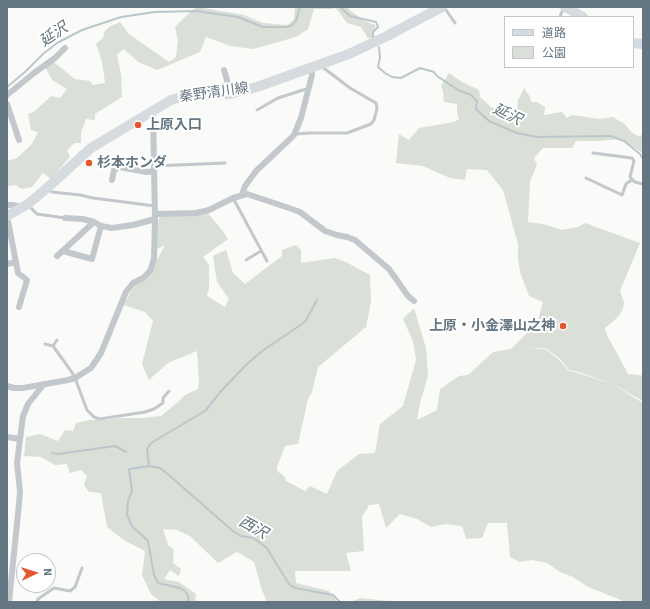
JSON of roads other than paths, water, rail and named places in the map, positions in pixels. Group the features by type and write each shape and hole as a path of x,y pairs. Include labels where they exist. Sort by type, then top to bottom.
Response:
{"main road":[{"name":"秦野清川線","path":"7,216 47,188 91,148 171,100 182,96 230,94 252,89 349,54 443,7"},
{"path":"564,7 581,16"}],"street":[{"path":"7,96 34,73 55,58 64,48"},
{"path":"242,195 245,186 256,171 294,135 301,118 312,75 316,66"},
{"path":"224,70 230,94"},
{"path":"7,104 12,125 19,140"},
{"path":"7,386 19,388 68,380 75,378 91,368 101,353 126,292 134,283 143,278 150,271 154,259 155,216 153,111"},
{"path":"112,180 114,170 119,168 147,172 154,169"},
{"path":"65,218 83,219 101,226 112,228 123,227 155,216 196,213 208,210 233,198 247,194 300,212 325,231 337,236 355,240 389,269 408,296 414,301"},
{"path":"7,206 24,205"},
{"path":"7,219 18,273 27,280 19,307"},
{"path":"57,256 94,222"},
{"path":"63,251 92,259 101,226"},
{"path":"7,264 16,262"},
{"path":"9,602 9,582 20,504 17,470 23,416 28,404 44,384"},
{"path":"7,437 20,439"}],"lane":[{"path":"443,7 456,23"},
{"path":"294,135 299,133 347,133 371,124 374,120 377,109 376,103 316,66"},
{"path":"257,110 278,98 308,89"},
{"path":"593,153 632,158 634,161 630,177 633,180 643,184"},
{"path":"112,161 116,169"},
{"path":"154,169 225,163"},
{"path":"586,178 622,195 626,184 633,180"},
{"path":"47,188 52,192 155,206"},
{"path":"233,198 267,261"},
{"path":"24,205 37,214 65,218"},
{"path":"246,260 261,251"},
{"path":"53,346 57,340"},
{"path":"45,344 53,346 75,378 87,410 94,417 99,419 145,412 154,409 163,403 163,398 169,391"},
{"path":"37,602 54,588 70,591 75,587 82,568"}],"waterway":[{"name":"延沢","path":"7,87 57,43 82,30 121,17 155,12 196,11 238,17 263,27 287,27 296,21 300,7"},
{"name":"延沢","path":"340,7 350,16 376,22 378,27 373,32 373,37"},
{"name":"延沢","path":"379,47 380,57 378,67 385,73 392,77 401,78 420,68 434,72 437,76 458,90 471,95 477,101 476,109 489,121 517,133 537,137 611,136 624,141 640,154 643,159"},
{"path":"149,466 147,449 151,443 205,411 222,390 247,364 262,351 305,322 317,300"},
{"name":"西沢","path":"52,453 58,454 115,446 126,452"},
{"name":"西沢","path":"189,602 185,591 180,588 158,583 154,575 148,541 132,526 127,515 128,501 132,491 129,469 149,466 160,468 234,532 241,536 253,538 266,547 289,584 295,588 333,595 340,602"}],"place":[{"name":"上原入口","path":"138,125"},
{"name":"杉本ホンダ","path":"89,163"},
{"name":"上原・小金澤山之神","path":"563,326"}]}
